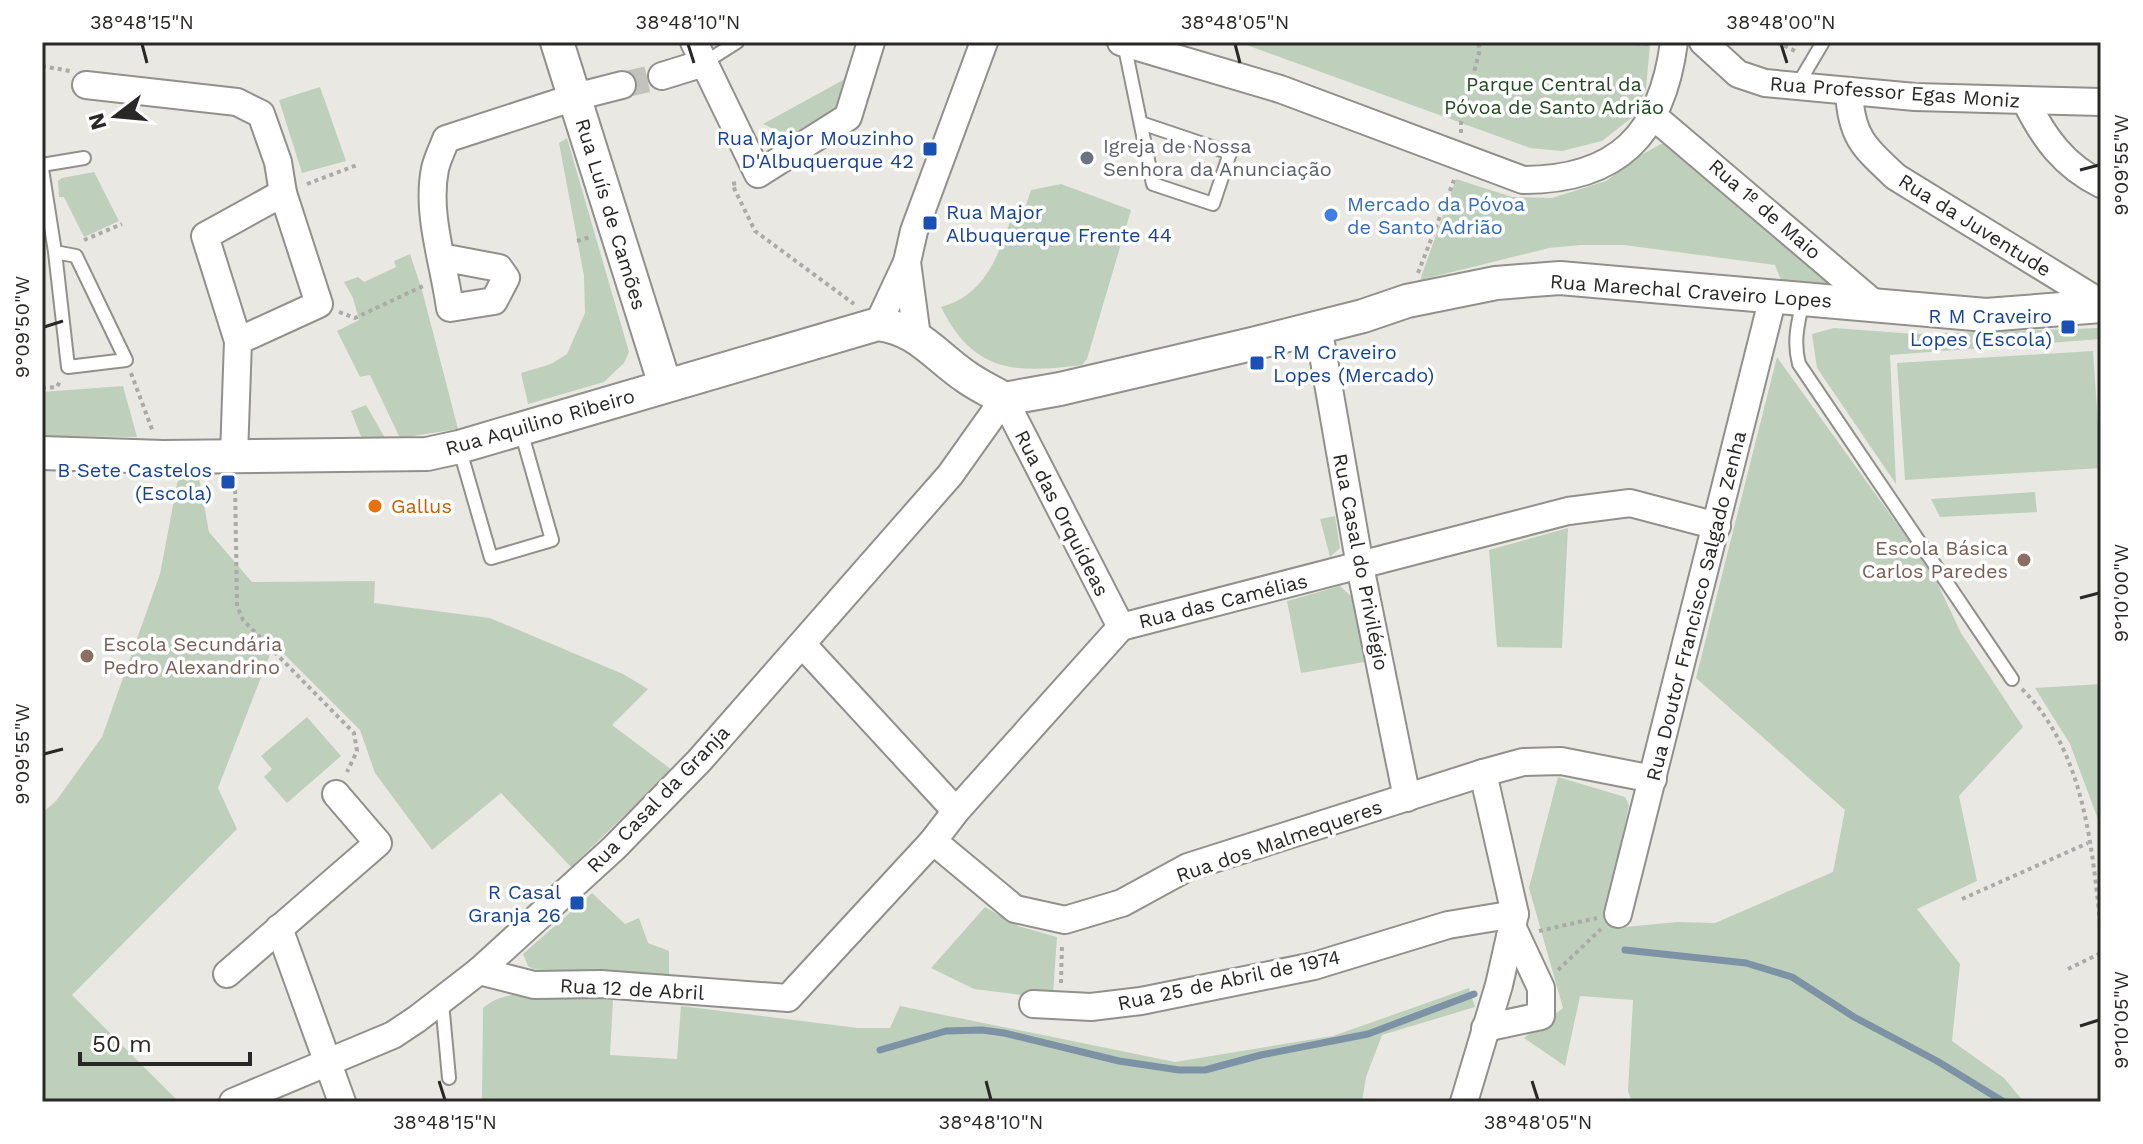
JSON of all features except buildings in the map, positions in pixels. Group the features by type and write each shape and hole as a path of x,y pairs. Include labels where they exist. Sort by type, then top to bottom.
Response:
{"street":[{"name":"Rua Luís de Camões","path":"557,42 665,385"},
{"path":"662,76 699,52 758,174 848,117 871,42"},
{"path":"917,337 907,262 914,231 984,42"},
{"path":"1122,42 1280,89 1523,180 1553,180 1612,160 1641,135 1652,115 1673,51"},
{"name":"Rua Professor Egas Moniz","path":"1703,42 1738,74 1765,83 1915,97 2101,102"},
{"path":"86,85 237,102 261,114 319,304 238,341"},
{"path":"443,264 433,211 435,168 446,139 622,85"},
{"name":"Rua da Juventude","path":"1849,91 1856,134 1896,177 2101,304"},
{"path":"2026,102 2040,131 2057,152 2080,174 2101,184"},
{"name":"Rua 1º de Maio","path":"1652,115 1877,306"},
{"path":"234,455 238,341 205,236 283,193"},
{"path":"907,262 869,317 917,337 964,376 1004,399"},
{"name":"Rua Marechal Craveiro Lopes","path":"1004,399 1104,379 1363,316 1407,301 1496,283 1560,278 1986,315 2101,304"},
{"name":"Rua Doutor Francisco Salgado Zenha","path":"1618,914 1717,526 1788,298"},
{"name":"Rua Aquilino Ribeiro","path":"42,453 163,457 427,454 665,385 869,317"},
{"name":"Rua Casal do Privilégio","path":"1318,326 1360,566 1407,798"},
{"name":"Rua das Orquídeas","path":"1004,399 1121,627"},
{"name":"Rua Casal da Granja","path":"233,1102 393,1035 479,971 614,848 699,761 950,475 1004,399"},
{"name":"Rua das Camélias","path":"788,998 933,841 956,811 1121,627 1568,511 1630,503 1717,526"},
{"path":"802,644 956,811"},
{"name":"Rua dos Malmequeres","path":"933,841 1015,909 1065,920 1122,903 1188,867 1523,762 1561,761 1653,779"},
{"path":"1483,773 1515,925 1541,988 1541,1016 1485,1028"},
{"path":"227,974 378,843 336,794"},
{"name":"Rua 25 de Abril de 1974","path":"1033,1004 1091,1007 1141,1001 1300,969 1448,925 1515,925"},
{"path":"1464,1102 1515,925"},
{"path":"279,928 342,1102"},
{"name":"Rua 12 de Abril","path":"479,971 534,985 601,984 788,998"}],"lane":[{"path":"699,52 737,42"},
{"path":"1122,42 1153,184 1213,204 1230,153 1141,123"},
{"path":"1797,86 1823,42"},
{"path":"55,252 76,256 126,360 68,367 42,167 84,158"},
{"path":"1788,298 1799,364 2012,679"},
{"path":"459,447 491,558 552,540 521,428"},
{"path":"441,999 449,1078"}],"path":[{"path":"1407,301 1462,159 1461,123 1480,49 1478,42"},
{"path":"1612,42 1650,44 1673,51"},
{"path":"1777,42 1812,59"},
{"path":"283,193 357,165"},
{"path":"758,174 732,184 755,231 869,317"},
{"path":"55,252 122,224"},
{"path":"319,304 355,318 421,288 443,264"},
{"path":"126,360 163,457"},
{"path":"42,388 57,387"},
{"path":"234,455 237,606 243,620 354,733 357,751 336,794"},
{"path":"2012,679 2039,706 2061,740 2080,792 2099,886 2101,931"},
{"path":"1962,899 2088,843"},
{"path":"1515,925 1618,914"},
{"path":"1541,988 1618,914"},
{"path":"1063,939 1060,992 1068,991 1070,1006"},
{"path":"2068,969 2101,953"}],"green space":[{"name":"Parque Central da Póvoa de Santo Adrião","path":"1238,42 1650,44 1646,89 1634,116 1602,141 1562,151 1530,148"},
{"path":"854,74 831,121 795,139 763,124"},
{"path":"320,87 346,161 302,173 279,100"},
{"path":"567,138 629,352 624,363 604,382 528,404 521,373 551,364 567,354 585,313 584,276 559,143"},
{"path":"1661,144 1669,144 1832,285 1781,280 1775,265 1624,245 1549,248 1420,280 1456,179 1512,197 1552,198 1606,181"},
{"path":"94,172 119,221 84,237 64,197 59,197 58,181"},
{"path":"1061,184 1131,210 1087,359 1082,365 1058,368 1017,368 999,364 968,345 941,307 957,301 982,281 998,254 1015,208 1026,205 1031,190"},
{"path":"410,254 458,429 400,438 370,375 360,377 337,331 359,320 353,298 344,282 358,277 364,282 396,267 394,261"},
{"path":"1834,328 1915,334 2101,328 2101,339 1890,355 1896,484 1817,368 1812,334"},
{"path":"2093,351 2101,468 1905,480 1897,363"},
{"path":"1777,357 1933,574 1961,633 2023,727 1959,796 1977,881 1917,909 1960,964 1952,1041 2004,1078 2024,1102 1632,1102 1628,1091 1633,1000 1580,996 1565,1066 1524,1038 1563,1008 1529,888 1558,777 1625,797 1629,805 1609,899 1625,927 1677,922 1715,923 1833,872 1845,810 1696,678"},
{"path":"123,386 137,437 42,436 42,392"},
{"path":"366,405 385,438 362,439 351,411"},
{"path":"179,474 199,478 209,532 252,582 375,581 374,603 490,618 623,674 648,689 612,725 672,770 571,867 501,793 432,850 375,773 360,730 274,644 218,788 237,829 72,995 179,1102 42,1102 42,813 56,801 102,737 160,574"},
{"path":"2035,492 2037,512 1940,517 1931,499"},
{"path":"1335,516 1340,548 1330,557 1320,519"},
{"path":"1568,528 1562,648 1497,647 1489,550"},
{"path":"1340,586 1353,598 1364,662 1301,673 1287,601"},
{"path":"2101,684 2099,822 2070,744 2035,688"},
{"path":"307,717 341,756 287,803 264,777 272,769 261,756"},
{"path":"592,893 625,924 639,918 648,943 669,951 669,979 533,969 528,966 523,954"},
{"path":"985,907 1018,926 1057,937 1053,994 1029,996 974,989 931,968"},
{"path":"1469,988 1475,1007 1382,1035 1366,1077 1362,1102 482,1102 483,1008 495,1000 527,993 613,1000 610,1055 677,1059 681,1006 858,1028 890,1028 900,1006 1175,1062 1333,1036"}],"waterway":[{"path":"1625,950 1746,963 1792,977 1854,1017 1937,1061 2004,1102"},
{"path":"880,1050 946,1031 982,1030 1119,1061 1179,1070 1205,1070 1261,1055 1368,1034 1474,994"}],"tunnel":[{"path":"622,85 662,76"}],"place":[{"name":"Rua Major Mouzinho D'Albuquerque 42","path":"930,149"},
{"name":"Igreja de Nossa Senhora da Anunciação","path":"1087,158"},
{"name":"Mercado da Póvoa de Santo Adrião","path":"1331,215"},
{"name":"Rua Major Albuquerque Frente 44","path":"930,223"},
{"name":"R M Craveiro Lopes (Escola)","path":"2068,327"},
{"name":"R M Craveiro Lopes (Mercado)","path":"1257,363"},
{"name":"B Sete Castelos (Escola)","path":"228,482"},
{"name":"Gallus","path":"375,506"},
{"name":"Escola Básica Carlos Paredes","path":"2024,560"},
{"name":"Escola Secundária Pedro Alexandrino","path":"87,656"},
{"name":"R Casal Granja 26","path":"577,903"}]}
